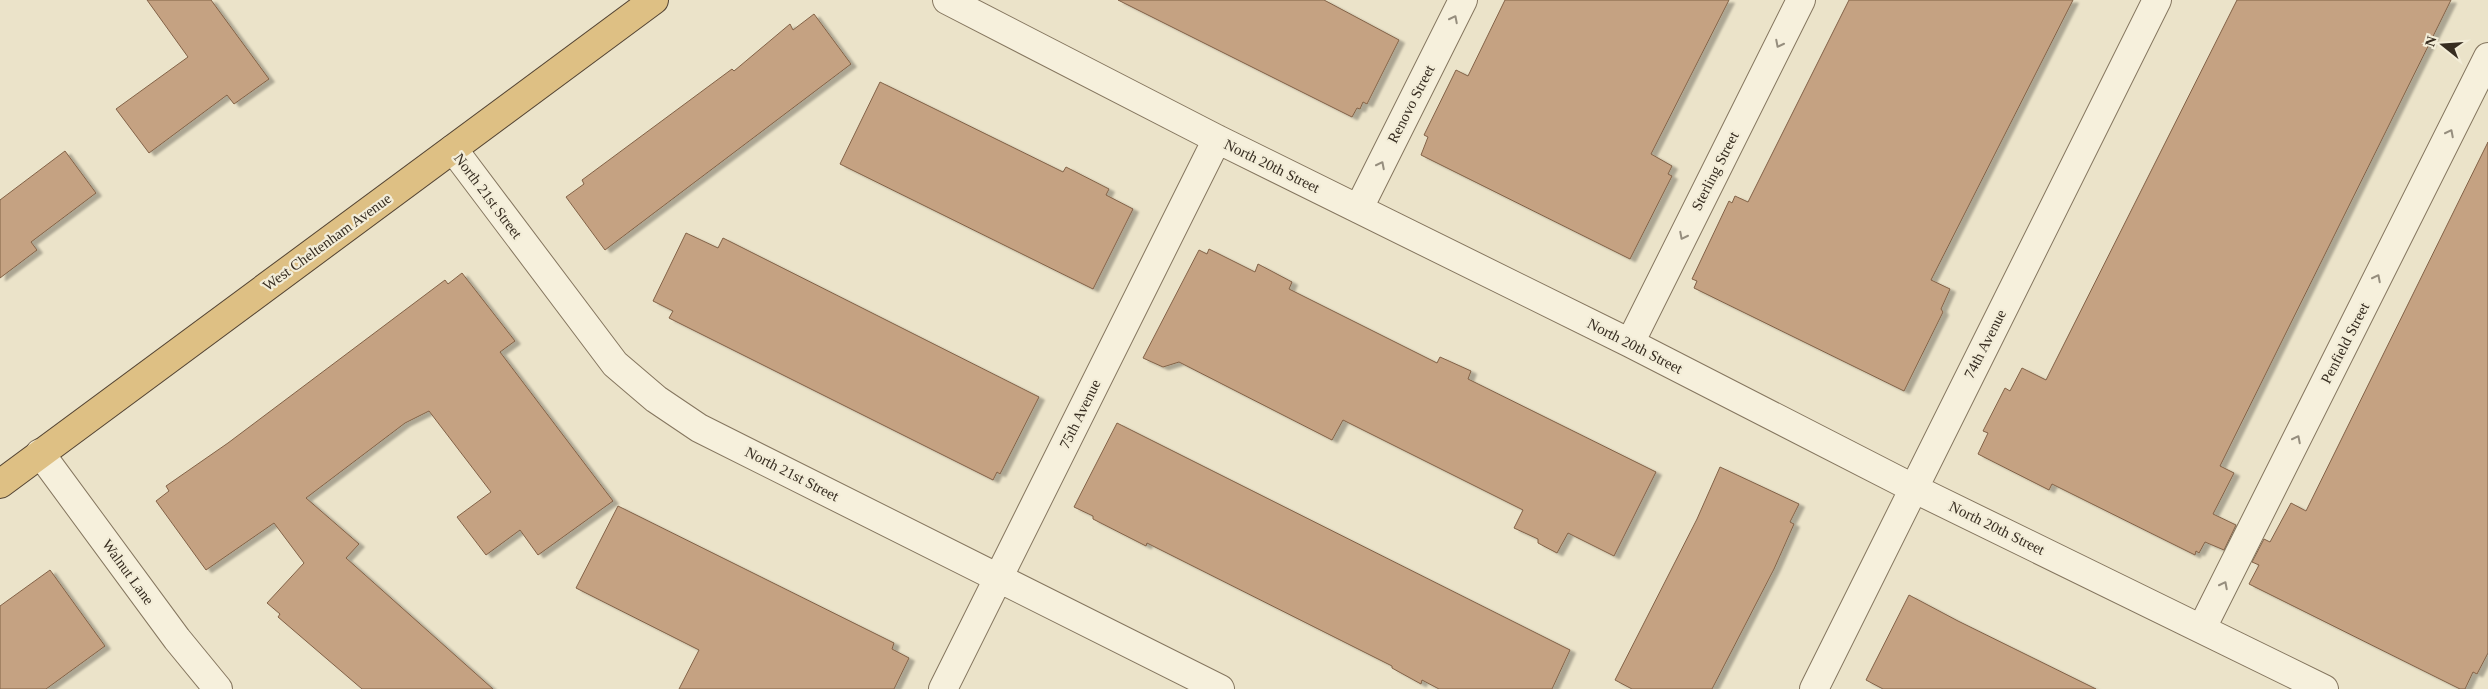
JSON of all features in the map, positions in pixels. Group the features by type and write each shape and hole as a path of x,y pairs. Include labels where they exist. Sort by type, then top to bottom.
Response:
{"highway":[{"name":"West Cheltenham Avenue","path":"0,484 654,0"}],"street":[{"name":"North 20th Street","path":"947,0 1216,139 1630,343 1913,488 2324,689"},
{"name":"Renovo Street","path":"1359,208 1463,0"},
{"name":"Sterling Street","path":"1630,343 1801,0"},
{"name":"74th Avenue","path":"1814,689 2157,0"},
{"name":"Penfield Street","path":"2202,628 2488,57"},
{"name":"75th Avenue","path":"943,689 1216,139"},
{"name":"North 21st Street","path":"453,149 615,364 656,399 699,428 1220,689"},
{"name":"Walnut Lane","path":"40,453 183,646 218,689"}],"building":[{"path":"147,0 211,0 269,79 234,104 227,95 149,153 116,109 188,57"},
{"path":"1118,0 1324,0 1399,40 1367,104 1363,102 1360,109 1357,108 1352,117"},
{"path":"1505,0 1729,0 1651,154 1672,166 1668,174 1672,176 1630,259 1421,155 1428,137 1424,135 1456,70 1468,76"},
{"path":"1849,0 2073,0 1931,280 1950,289 1941,309 1943,312 1904,391 1694,288 1697,281 1692,279 1729,201 1732,203 1735,196 1748,202"},
{"path":"2237,0 2451,0 2220,466 2234,473 2213,514 2236,525 2224,550 2205,542 2199,553 2196,551 2195,555 2052,484 2049,490 1978,454 1988,433 1983,431 2005,388 2010,391 2022,368 2046,380"},
{"path":"814,14 851,64 605,250 566,197 584,184 582,180 732,69 734,71 790,24 793,30"},
{"path":"880,82 1063,172 1066,167 1109,189 1106,195 1133,209 1093,289 840,164"},
{"path":"2488,142 2488,653 2477,674 2473,672 2465,689 2460,689 2249,584 2259,565 2252,562 2264,539 2270,542 2291,503 2306,511"},
{"path":"65,151 96,193 31,242 37,250 0,278 0,200"},
{"path":"686,233 718,248 723,238 1039,397 1000,474 997,472 993,480 669,318 673,311 653,301"},
{"path":"1209,249 1255,272 1258,264 1292,282 1289,289 1437,363 1440,357 1471,371 1468,379 1656,472 1614,556 1568,533 1557,553 1538,543 1538,539 1514,528 1523,510 1343,420 1332,440 1179,362 1163,367 1143,358 1199,250 1207,254"},
{"path":"462,273 515,341 500,352 613,501 538,555 520,530 486,555 457,517 491,492 429,411 405,423 306,498 359,544 346,558 493,689 362,689 278,617 280,614 267,603 304,563 274,523 206,570 156,501 169,491 166,486 228,443 445,280 448,284"},
{"path":"1117,423 1570,650 1552,689 1439,689 1422,680 1421,684 1392,668 1392,666 1147,543 1146,546 1093,519 1093,516 1074,507"},
{"path":"1720,467 1799,504 1790,522 1794,524 1774,569 1712,689 1632,689 1615,680 1697,519"},
{"path":"618,506 894,643 892,649 909,658 894,689 679,689 699,650 576,588"},
{"path":"50,570 105,646 46,689 0,689 0,606"},
{"path":"1909,595 2096,689 1883,689 1866,680"}]}
